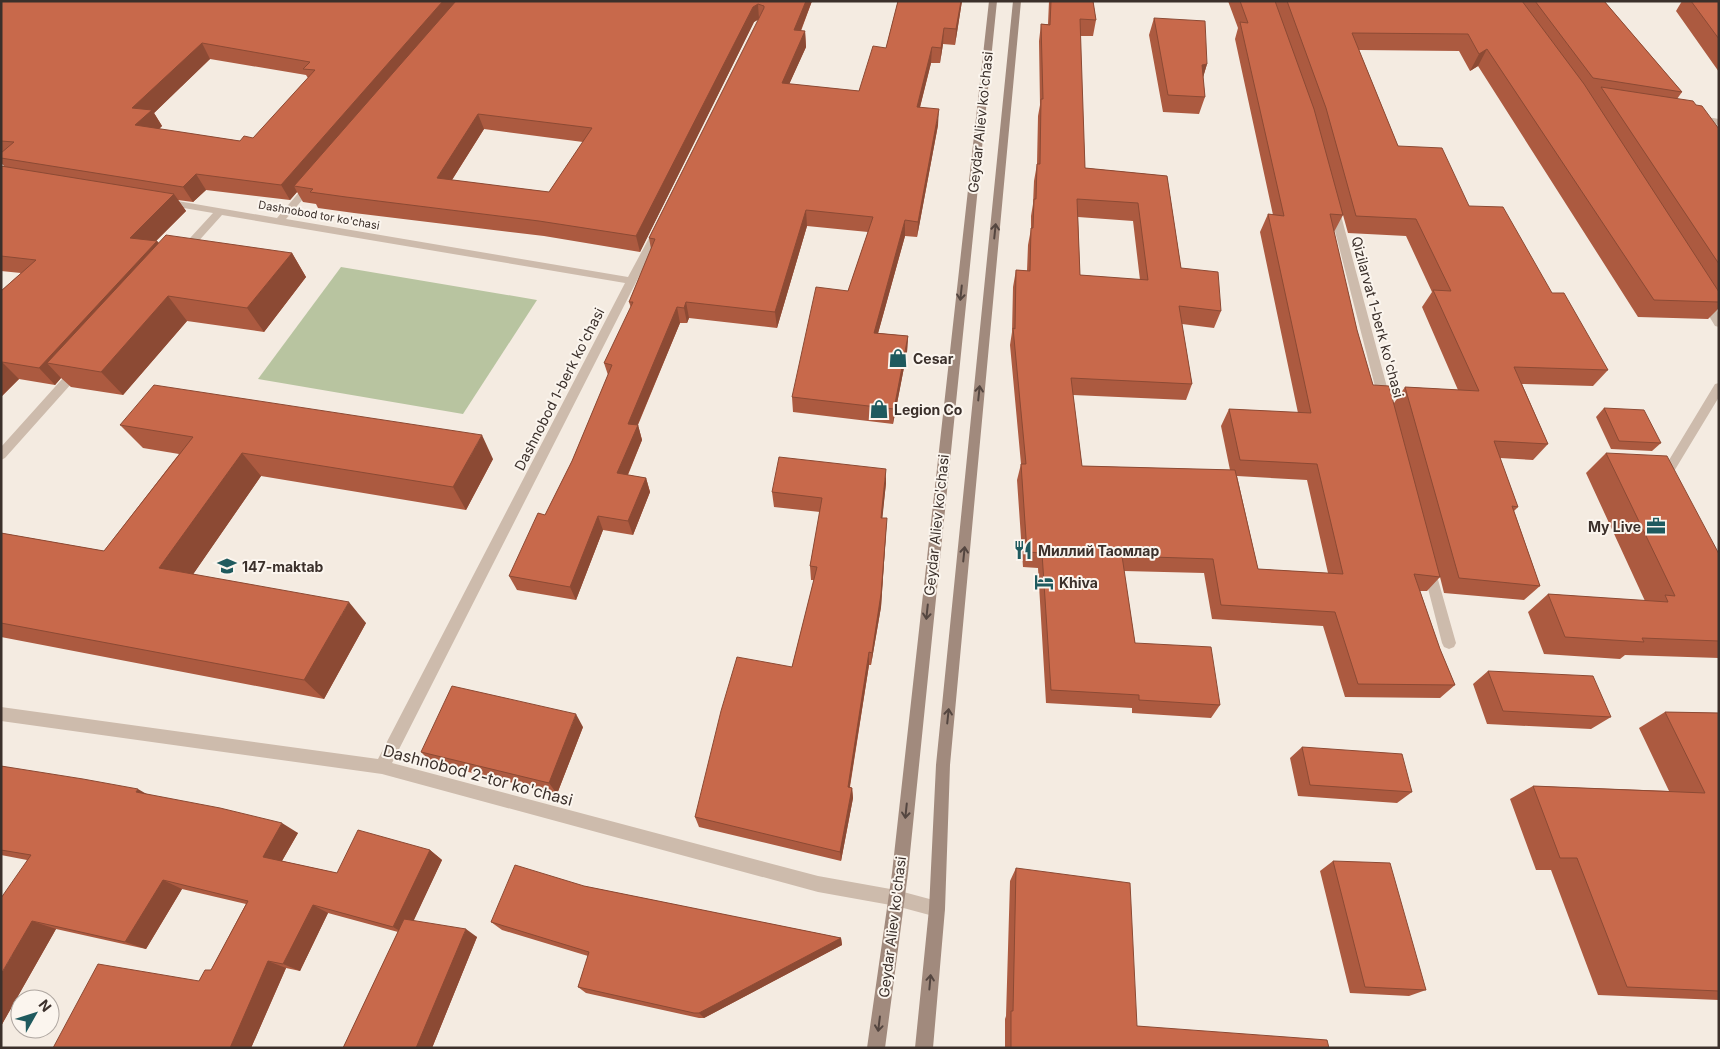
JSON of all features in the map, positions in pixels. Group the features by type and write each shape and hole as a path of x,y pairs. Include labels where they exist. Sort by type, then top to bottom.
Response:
{"main road":[{"name":"Geydar Aliev ko'chasi","path":"876,1048 896,898 992,1"},
{"name":"Geydar Aliev ko'chasi","path":"924,1048 937,909 944,765 1017,1"}],"street":[{"path":"1690,117 1719,122"},
{"path":"278,220 318,175"},
{"name":"Dashnobod tor ko'chasi","path":"153,200 632,281"},
{"name":"Qizilarvat 1-berk ko'chasi","path":"1333,201 1389,417"},
{"path":"174,262 220,211"},
{"name":"Dashnobod 1-berk ko'chasi","path":"382,767 663,219"},
{"path":"1698,290 1719,323"},
{"path":"1,455 81,366"},
{"path":"1675,490 1667,473 1719,387"},
{"path":"1427,558 1449,642"},
{"name":"Dashnobod 2-tor ko'chasi","path":"1,714 382,767 818,884 896,898 937,909"}],"green space":[{"path":"341,267 537,300 463,414 258,379"}],"building":[{"path":"1,1 443,1 281,185 196,174 183,187 1,158 1,153 14,142 1,141","holes":["202,43 310,62 303,69 315,70 253,138 244,136 240,141 135,125 152,110 132,108"]},
{"path":"456,1 806,1 794,30 805,31 782,83 859,91 873,46 886,48 898,1 961,1 956,29 944,28 941,48 932,47 917,107 939,109 918,222 905,220 874,333 908,336 894,409 792,397 816,287 848,291 873,217 806,210 775,312 686,302 684,308 677,307 628,424 638,425 617,473 646,478 628,521 598,516 570,587 509,576 538,513 545,515 572,461 612,365 604,363 633,302 629,302 655,239 649,238 764,6 758,4 753,7 636,236 539,221 310,192 313,189 294,186","holes":["478,114 592,128 549,192 437,178"]},
{"path":"1051,1 1093,1 1096,20 1080,19 1085,168 1167,176 1181,268 1218,272 1221,311 1179,306 1192,384 1071,378 1082,466 1235,470 1258,569 1343,574 1317,464 1240,460 1229,409 1311,413 1268,214 1284,216 1240,22 1248,23 1240,1 1275,1 1314,109 1343,215 1330,214 1357,330 1373,385 1389,386 1440,577 1414,574 1440,649 1455,685 1358,684 1335,612 1221,605 1213,559 1122,556 1135,643 1211,647 1220,705 1139,700 1139,695 1051,690 1042,553 1027,552 1021,464 1026,464 1013,328 1015,329 1016,270 1030,271 1031,228 1033,228 1034,199 1036,199 1037,164 1040,164 1041,99 1043,99 1041,24 1050,25","holes":["1077,199 1138,203 1148,280 1080,275"]},
{"path":"1287,1 1522,1 1584,84 1719,292 1719,302 1654,300 1487,49 1479,54 1468,34 1352,33 1398,146 1442,148 1469,206 1503,207 1552,293 1564,293 1608,370 1514,367 1548,444 1494,441 1518,507 1512,506 1540,586 1459,578 1405,387 1479,391 1433,290 1451,291 1416,219 1356,216 1326,108"},
{"path":"1535,1 1604,1 1682,92 1593,78"},
{"path":"1691,1 1719,1 1719,39"},
{"path":"1154,18 1205,21 1207,64 1202,65 1205,97 1168,95"},
{"path":"1601,87 1693,101 1696,105 1702,106 1719,129 1719,264"},
{"path":"1,166 174,194 130,238 157,241 39,368 1,363 1,291 36,260 1,256"},
{"path":"166,235 292,253 247,308 168,296 101,372 47,363"},
{"path":"154,385 482,435 453,487 242,453 159,568 349,602 304,680 1,623 1,533 104,551 193,437 120,425"},
{"path":"1604,408 1644,410 1661,443 1619,441"},
{"path":"1606,453 1667,456 1719,554 1719,641 1642,638 1644,642 1565,637 1548,594 1668,602 1665,595 1675,596"},
{"path":"779,457 886,469 881,518 887,518 881,594 872,653 869,652 848,787 852,788 840,852 695,817 721,711 737,657 792,667 817,567 810,566 822,498 772,492"},
{"path":"1488,671 1593,676 1611,717 1503,711"},
{"path":"452,686 576,714 549,783 421,752"},
{"path":"1665,712 1719,713 1719,991 1627,987 1577,858 1560,858 1533,786 1705,793"},
{"path":"1302,747 1402,754 1412,792 1310,785"},
{"path":"1,766 138,789 136,792 220,808 282,823 263,857 337,873 358,830 430,850 393,927 313,905 283,964 268,961 230,1048 53,1048 58,1039 60,1039 60,1035 98,964 199,981 205,970 211,970 248,901 163,880 125,942 32,921 1,974 1,898 31,855 1,850"},
{"path":"1333,861 1390,863 1426,990 1365,987"},
{"path":"515,865 584,886 841,938 699,1013 694,1013 578,987 589,952 491,922"},
{"path":"1016,868 1130,883 1137,1026 1327,1040 1329,1048 1011,1048"},
{"path":"404,919 466,929 416,1048 343,1048"}],"place":[{"name":"Cesar","path":"898,358"},
{"name":"Legion Co","path":"879,409"},
{"name":"My Live","path":"1656,526"},
{"name":"Миллий Таомлар","path":"1023,550"},
{"name":"147-maktab","path":"227,566"},
{"name":"Khiva","path":"1044,582"}]}
